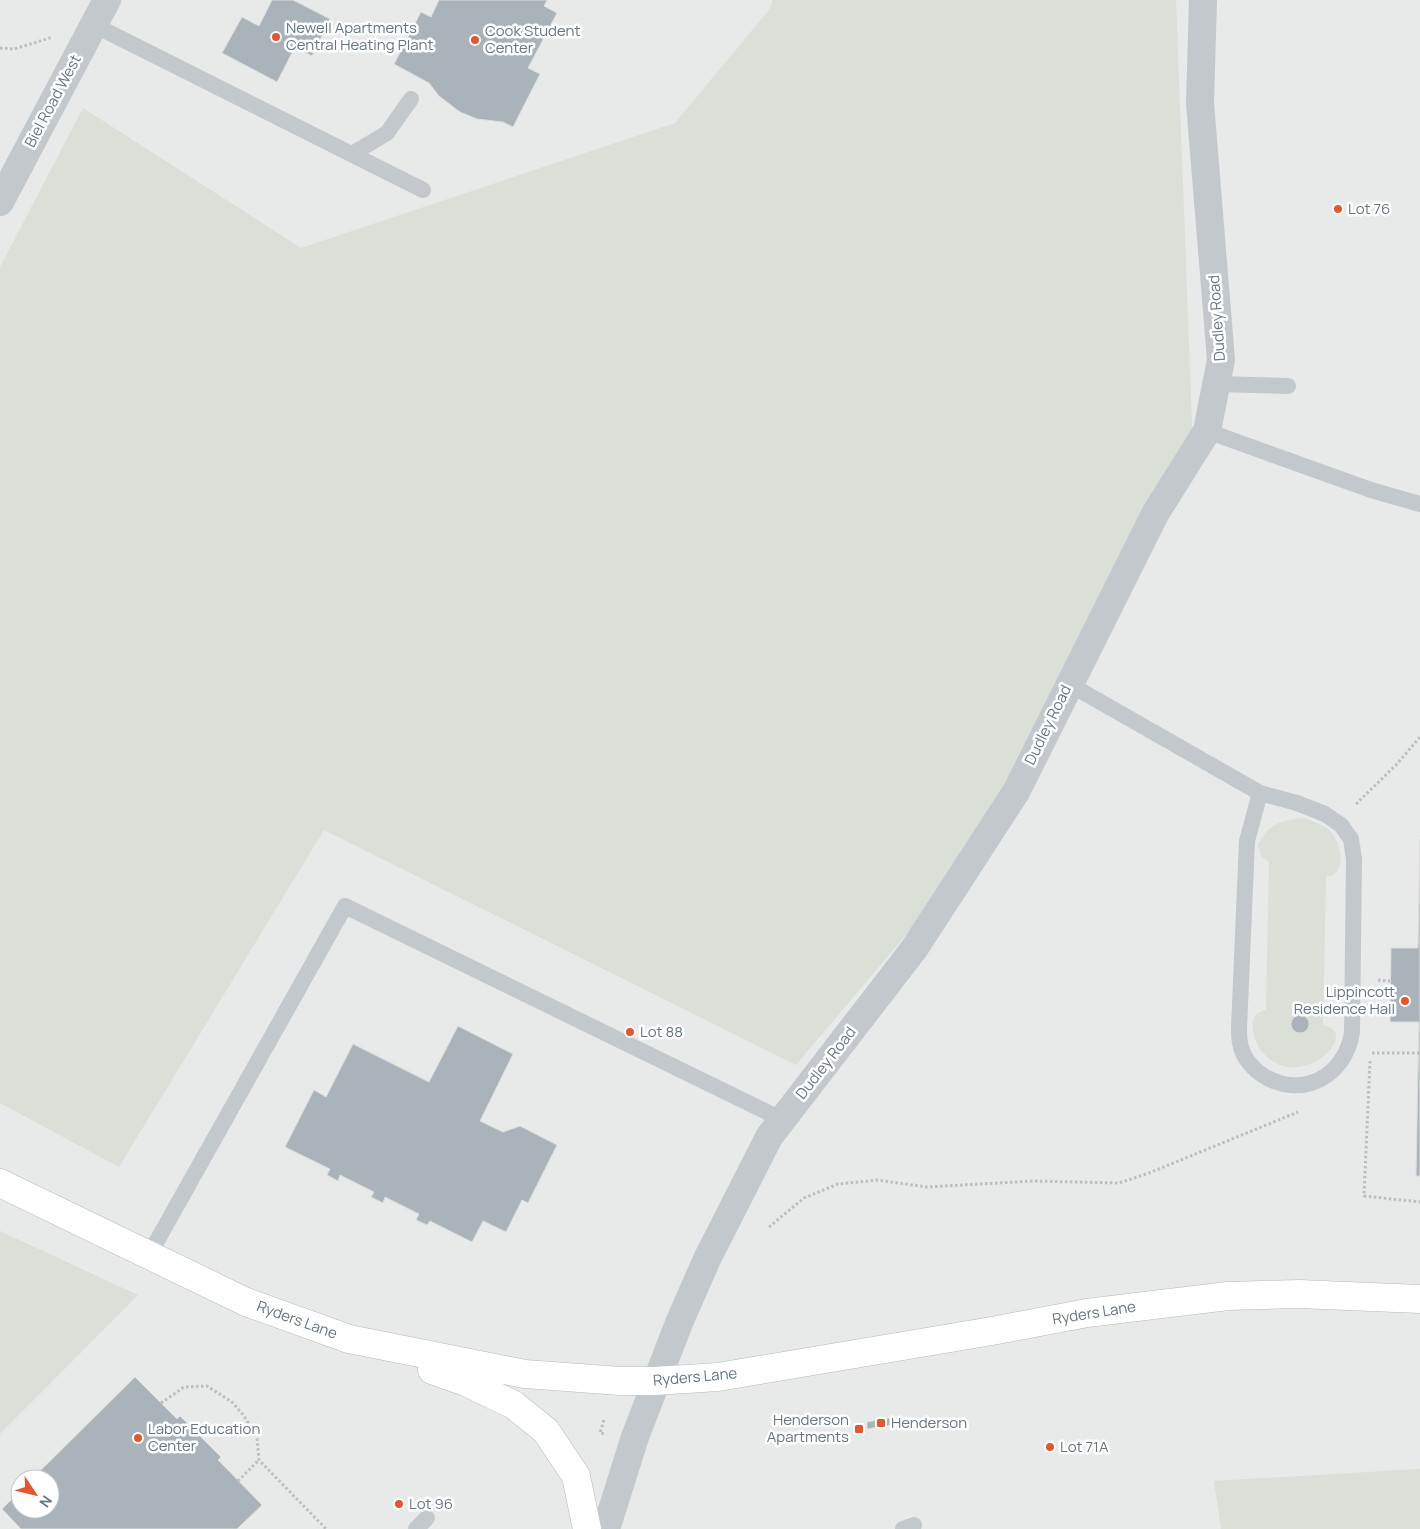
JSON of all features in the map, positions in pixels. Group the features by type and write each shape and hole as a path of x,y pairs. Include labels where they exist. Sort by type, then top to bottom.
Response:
{"main road":[{"name":"Ryders Lane","path":"0,1183 246,1302 348,1339 525,1374 656,1382 718,1377 1086,1312 1228,1296 1299,1294 1420,1299"},
{"path":"348,1339 466,1382 514,1405 546,1431 576,1476 587,1529"}],"street":[{"name":"Biel Road West","path":"0,202 107,0"},
{"name":"Dudley Road","path":"606,1529 656,1382 707,1259 769,1137 914,949 1016,792 1155,514 1208,431 1221,360 1200,103 1203,0"}],"lane":[{"path":"94,25 423,190"},
{"path":"352,154 387,133 411,99"},
{"path":"1218,384 1288,386"},
{"path":"1208,431 1371,490 1420,504"},
{"path":"1069,684 1260,793 1297,803 1325,814 1341,825 1351,839 1354,859 1352,1032 1350,1045 1335,1069 1323,1078 1308,1084 1294,1086 1269,1079 1258,1072 1248,1061 1241,1048 1239,1028 1247,841 1260,793"},
{"path":"148,1255 345,906 783,1120"}],"path":[{"path":"0,48 14,49 94,25"},
{"path":"1356,804 1396,765 1420,737"},
{"path":"1378,980 1390,981"},
{"path":"1419,1053 1371,1053 1364,1196 1420,1202"},
{"path":"769,1227 804,1198 838,1184 876,1180 927,1187 1033,1181 1118,1183 1149,1173 1298,1112"},
{"path":"161,1403 184,1387 207,1386 232,1402 244,1416 257,1438 259,1460 326,1529"},
{"path":"238,1481 259,1460"}],"shaded area":[{"path":"0,0 1420,0 1420,1529 0,1529"},
{"path":"773,0 1176,0 1193,450 1019,801 796,1065 324,830 119,1167 0,1103 0,267 83,108 301,248 675,123 769,10"},
{"path":"1305,818 1327,828 1331,832 1338,844 1341,858 1338,870 1333,875 1326,877 1323,1025 1331,1028 1335,1033 1336,1039 1323,1057 1305,1066 1290,1067 1277,1064 1264,1054 1256,1040 1252,1023 1253,1018 1258,1013 1266,1010 1269,862 1261,856 1258,845 1271,827 1289,820"},
{"path":"0,1231 138,1295 0,1434"},
{"path":"1420,1469 1420,1529 1221,1529 1214,1481"}],"building":[{"name":"Newell Apartments Central Heating Plant","path":"272,0 293,0 330,19 312,56 295,47 277,82 222,53 242,17 259,26"},
{"name":"Cook Student Center","path":"439,0 547,0 544,6 557,13 528,68 540,74 513,127 503,122 477,119 460,112 439,96 429,83 394,64 421,12 431,17"},
{"name":"Lippincott Residence Hall","path":"1420,839 1420,1176 1416,1176 1419,1022 1390,1022 1391,948 1418,948"},
{"path":"1300,1015 1306,1018 1309,1024 1306,1030 1300,1033 1294,1030 1291,1024 1294,1018"},
{"path":"458,1026 513,1054 480,1121 503,1132 520,1126 557,1145 528,1203 522,1200 506,1232 483,1221 472,1242 430,1221 427,1225 416,1220 419,1214 385,1197 383,1203 371,1197 374,1192 340,1175 338,1181 327,1175 330,1169 285,1147 314,1090 326,1097 353,1044 429,1082"},
{"name":"Labor Education Center","path":"135,1377 177,1419 180,1416 221,1457 218,1460 262,1505 237,1529 21,1529 12,1519 60,1519 60,1469 42,1469"},
{"name":"Henderson","path":"896,1417 896,1424 867,1429 867,1422"},
{"name":"Labor Education Center","path":"10,1501 10,1517 2,1509"}],"place":[{"name":"Newell Apartments Central Heating Plant","path":"276,37"},
{"name":"Cook Student Center","path":"475,40"},
{"name":"Lot 76","path":"1338,209"},
{"name":"Lippincott Residence Hall","path":"1405,1001"},
{"name":"Lot 88","path":"630,1032"},
{"name":"Henderson","path":"881,1423"},
{"name":"Henderson Apartments","path":"859,1429"},
{"name":"Labor Education Center","path":"138,1438"},
{"name":"Lot 71A","path":"1050,1447"},
{"name":"Lot 96","path":"399,1504"}]}
